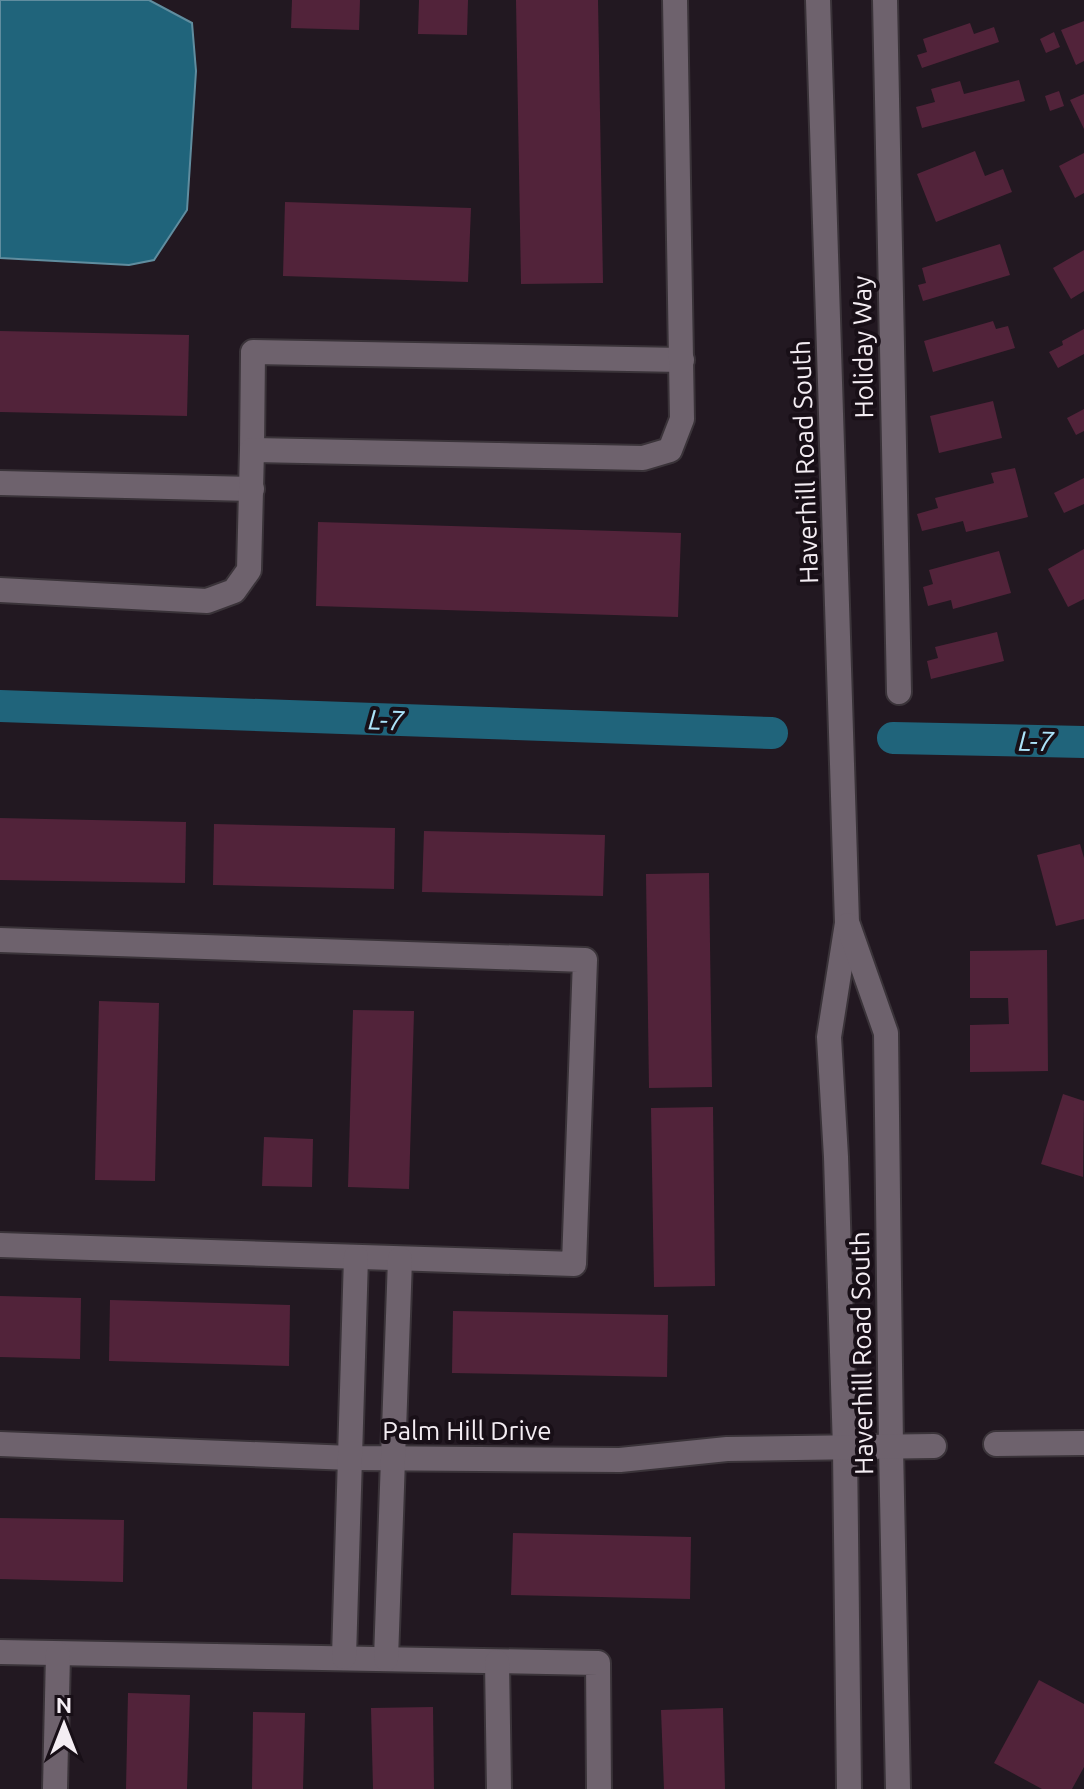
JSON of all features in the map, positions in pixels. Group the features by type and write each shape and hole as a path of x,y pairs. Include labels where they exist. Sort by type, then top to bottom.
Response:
{"street":[{"path":"252,450 643,458 670,450 682,419 675,0"},
{"name":"Haverhill Road South","path":"818,0 847,923 829,1037 845,1449 849,1789"},
{"name":"Holiday Way","path":"885,0 899,692"},
{"path":"0,590 207,601 234,591 249,570 253,352 682,360"},
{"path":"0,483 252,489"},
{"name":"Haverhill Road South","path":"847,923 886,1033 898,1789"},
{"path":"0,940 585,960 574,1264 0,1245"},
{"path":"344,1657 356,1257"},
{"path":"386,1659 400,1259"},
{"path":"996,1444 1084,1443"},
{"name":"Palm Hill Drive","path":"0,1444 351,1458 620,1460 727,1449 934,1446"},
{"path":"0,1652 598,1663 599,1789"},
{"path":"55,1789 58,1654"},
{"path":"497,1662 499,1789"}],"water":[{"path":"0,0 149,0 192,23 196,71 187,210 154,260 129,265 0,258"}],"building":[{"path":"292,0 360,0 359,30 291,28"},
{"path":"419,0 468,0 467,35 418,34"},
{"path":"516,0 598,0 603,283 521,284"},
{"path":"1084,21 1084,61 1076,65 1061,30"},
{"path":"970,23 974,34 994,27 999,42 922,68 917,55 927,52 923,39"},
{"path":"1054,32 1060,47 1046,53 1040,39"},
{"path":"1019,80 1025,101 922,128 916,107 935,102 931,89 960,81 964,94"},
{"path":"1059,91 1064,106 1050,111 1045,96"},
{"path":"1084,94 1084,129 1070,100"},
{"path":"975,151 985,176 1003,169 1012,192 936,222 917,174"},
{"path":"1084,153 1084,193 1075,198 1059,166"},
{"path":"285,202 471,208 468,282 283,276"},
{"path":"1000,244 1010,275 923,301 918,285 926,283 922,268"},
{"path":"1084,250 1084,291 1071,299 1053,268"},
{"path":"993,321 996,329 1008,326 1015,348 933,372 924,341"},
{"path":"1084,329 1084,354 1058,368 1049,352"},
{"path":"0,331 189,335 187,416 0,412"},
{"path":"993,401 1002,438 939,453 930,416"},
{"path":"1084,409 1084,431 1076,435 1067,418"},
{"path":"1015,468 1028,517 966,532 963,521 922,531 917,514 938,508 935,498 994,483 991,473"},
{"path":"1084,478 1084,504 1064,513 1054,493"},
{"path":"318,522 681,533 678,617 316,606"},
{"path":"1084,549 1084,599 1068,607 1048,569"},
{"path":"999,551 1011,593 953,609 951,600 928,606 923,587 933,584 929,570"},
{"path":"997,632 1004,661 931,679 927,661 938,658 935,647"},
{"path":"0,818 186,822 185,883 0,880"},
{"path":"214,824 395,828 394,889 213,885"},
{"path":"424,831 605,835 603,896 422,892"},
{"path":"1080,844 1084,858 1084,919 1056,926 1037,855"},
{"path":"709,873 712,1087 649,1088 646,874"},
{"path":"1047,950 1048,1071 970,1072 970,1025 1009,1024 1008,998 970,998 970,951"},
{"path":"99,1001 159,1003 155,1181 95,1180"},
{"path":"353,1010 414,1011 409,1189 348,1187"},
{"path":"1063,1094 1084,1101 1083,1177 1041,1164"},
{"path":"713,1107 715,1286 654,1287 651,1108"},
{"path":"264,1137 313,1139 312,1187 262,1186"},
{"path":"0,1296 81,1298 80,1359 0,1357"},
{"path":"110,1300 290,1305 289,1366 109,1361"},
{"path":"453,1311 668,1315 667,1377 452,1373"},
{"path":"0,1518 124,1520 123,1582 0,1579"},
{"path":"513,1533 691,1537 690,1599 511,1595"},
{"path":"1039,1680 1084,1704 1084,1767 1072,1789 1042,1789 994,1763"},
{"path":"128,1693 190,1695 187,1789 126,1789"},
{"path":"433,1707 434,1789 373,1789 371,1708"},
{"path":"723,1708 725,1789 664,1789 661,1710"},
{"path":"253,1712 305,1713 303,1789 252,1789"}],"waterway":[{"name":"L-7","path":"0,706 772,733"},
{"name":"L-7","path":"893,738 1084,742"}]}
